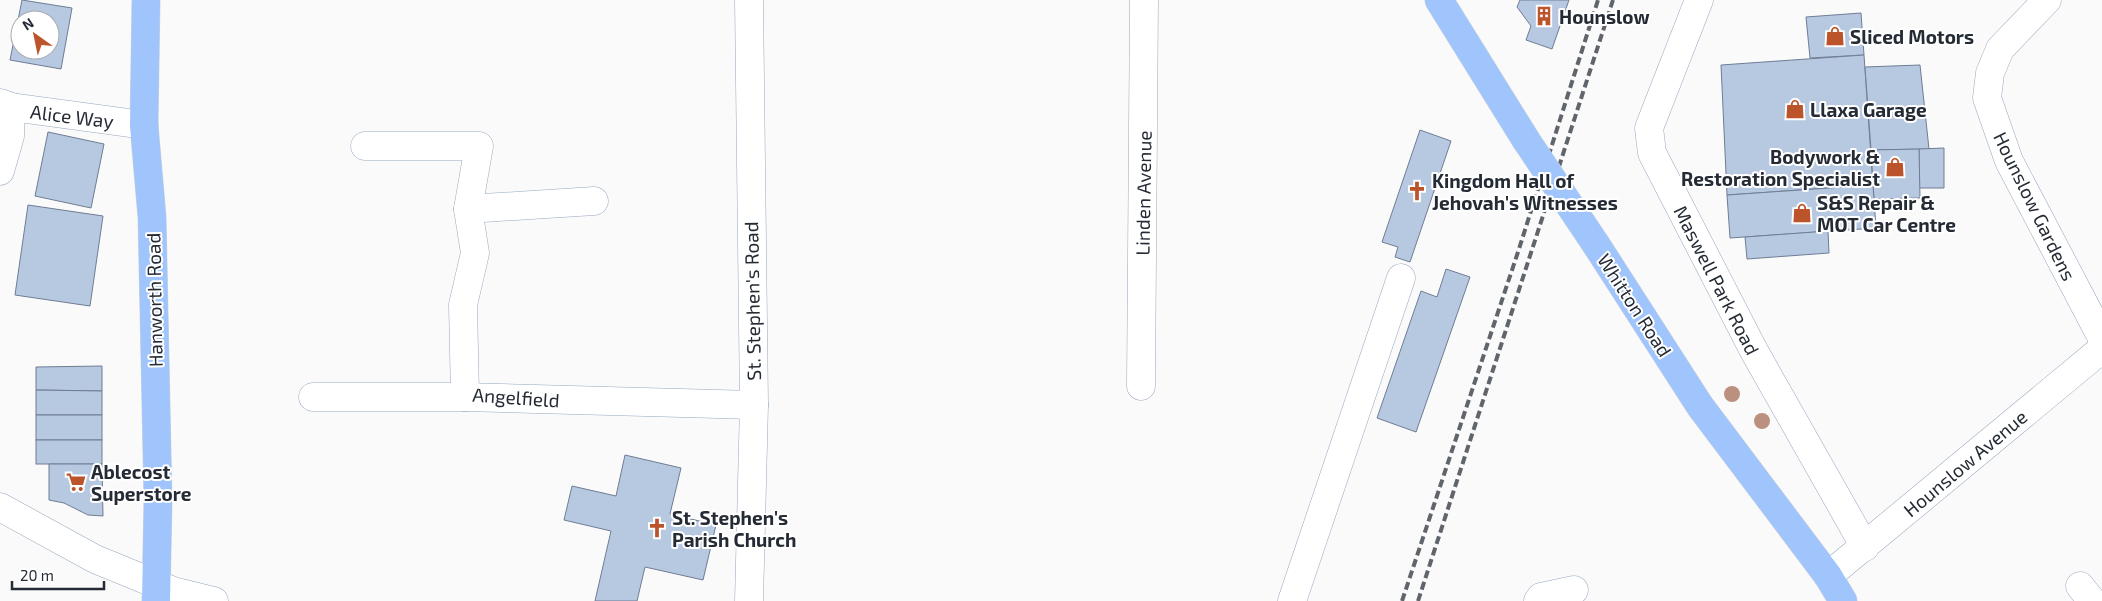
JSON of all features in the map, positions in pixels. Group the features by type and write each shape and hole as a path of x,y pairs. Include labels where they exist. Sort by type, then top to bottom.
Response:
{"main road":[{"name":"Hanworth Road","path":"146,0 144,125 153,227 158,500 156,592"},
{"name":"Whitton Road","path":"1439,0 1526,140 1700,406 1828,576 1843,601"}],"street":[{"name":"St. Stephen's Road","path":"748,0 754,405 749,601"},
{"name":"Linden Avenue","path":"1141,386 1144,0"},
{"name":"Maswell Park Road","path":"1699,0 1649,128 1652,153 1754,351 1865,547"},
{"name":"Hounslow Gardens","path":"2047,0 2000,49 1990,73 1987,98 2009,161 2102,338"},
{"name":"Alice Way","path":"6,105 144,125"},
{"path":"0,172 10,136 6,105"},
{"name":"Angelfield","path":"365,146 479,146 468,209 475,253 463,305 465,397 754,405"},
{"path":"468,209 594,201"},
{"path":"1292,601 1401,278"},
{"name":"Hounslow Avenue","path":"1828,576 2102,349"},
{"path":"313,397 465,397"},
{"path":"0,507 156,592 173,591 214,601"},
{"path":"1538,601 1541,597 1574,590"}],"building":[{"path":"22,0 72,8 61,69 10,60 60,60 60,10 20,10"},
{"name":"Hounslow","path":"1520,0 1569,0 1552,49 1526,40 1531,26 1517,7"},
{"name":"Sliced Motors","path":"1861,13 1864,55 1810,58 1806,17"},
{"name":"Llaxa Garage","path":"1864,55 1873,185 1727,195 1721,65"},
{"path":"1920,65 1929,149 1871,150 1865,67"},
{"name":"Kingdom Hall of Jehovah's Witnesses","path":"1420,130 1451,141 1410,262 1395,257 1398,247 1382,242"},
{"path":"48,132 104,144 91,208 35,196"},
{"path":"1944,148 1944,188 1919,188 1919,149"},
{"name":"Bodywork & Restoration Specialist","path":"1919,149 1920,198 1874,199 1871,150"},
{"name":"S&S Repair & MOT Car Centre","path":"1873,185 1876,228 1730,238 1727,195"},
{"path":"28,205 103,216 90,306 15,295"},
{"path":"1828,231 1829,253 1747,259 1745,237"},
{"path":"1446,269 1470,277 1416,432 1377,418 1421,291 1437,297"},
{"path":"102,366 102,391 36,390 36,367"},
{"path":"36,390 102,391 102,415 36,415"},
{"path":"36,415 102,415 102,440 36,440"},
{"path":"36,440 102,440 102,464 36,464"},
{"name":"St. Stephen's Parish Church","path":"625,455 681,468 670,514 716,525 703,580 645,567 637,601 595,601 611,531 564,520 572,486 616,496"},
{"name":"Ablecost Superstore","path":"49,464 102,464 103,516 88,515 64,503 49,500"}],"railway":[{"path":"1402,601 1518,252 1598,0"},
{"path":"1418,601 1613,0"}],"place":[{"name":"Hounslow","path":"1544,16"},
{"name":"Sliced Motors","path":"1835,36"},
{"name":"Llaxa Garage","path":"1795,109"},
{"name":"Bodywork & Restoration Specialist","path":"1895,167"},
{"name":"Kingdom Hall of Jehovah's Witnesses","path":"1417,191"},
{"name":"S&S Repair & MOT Car Centre","path":"1802,213"},
{"name":"Ablecost Superstore","path":"76,482"},
{"name":"St. Stephen's Parish Church","path":"657,528"}]}
